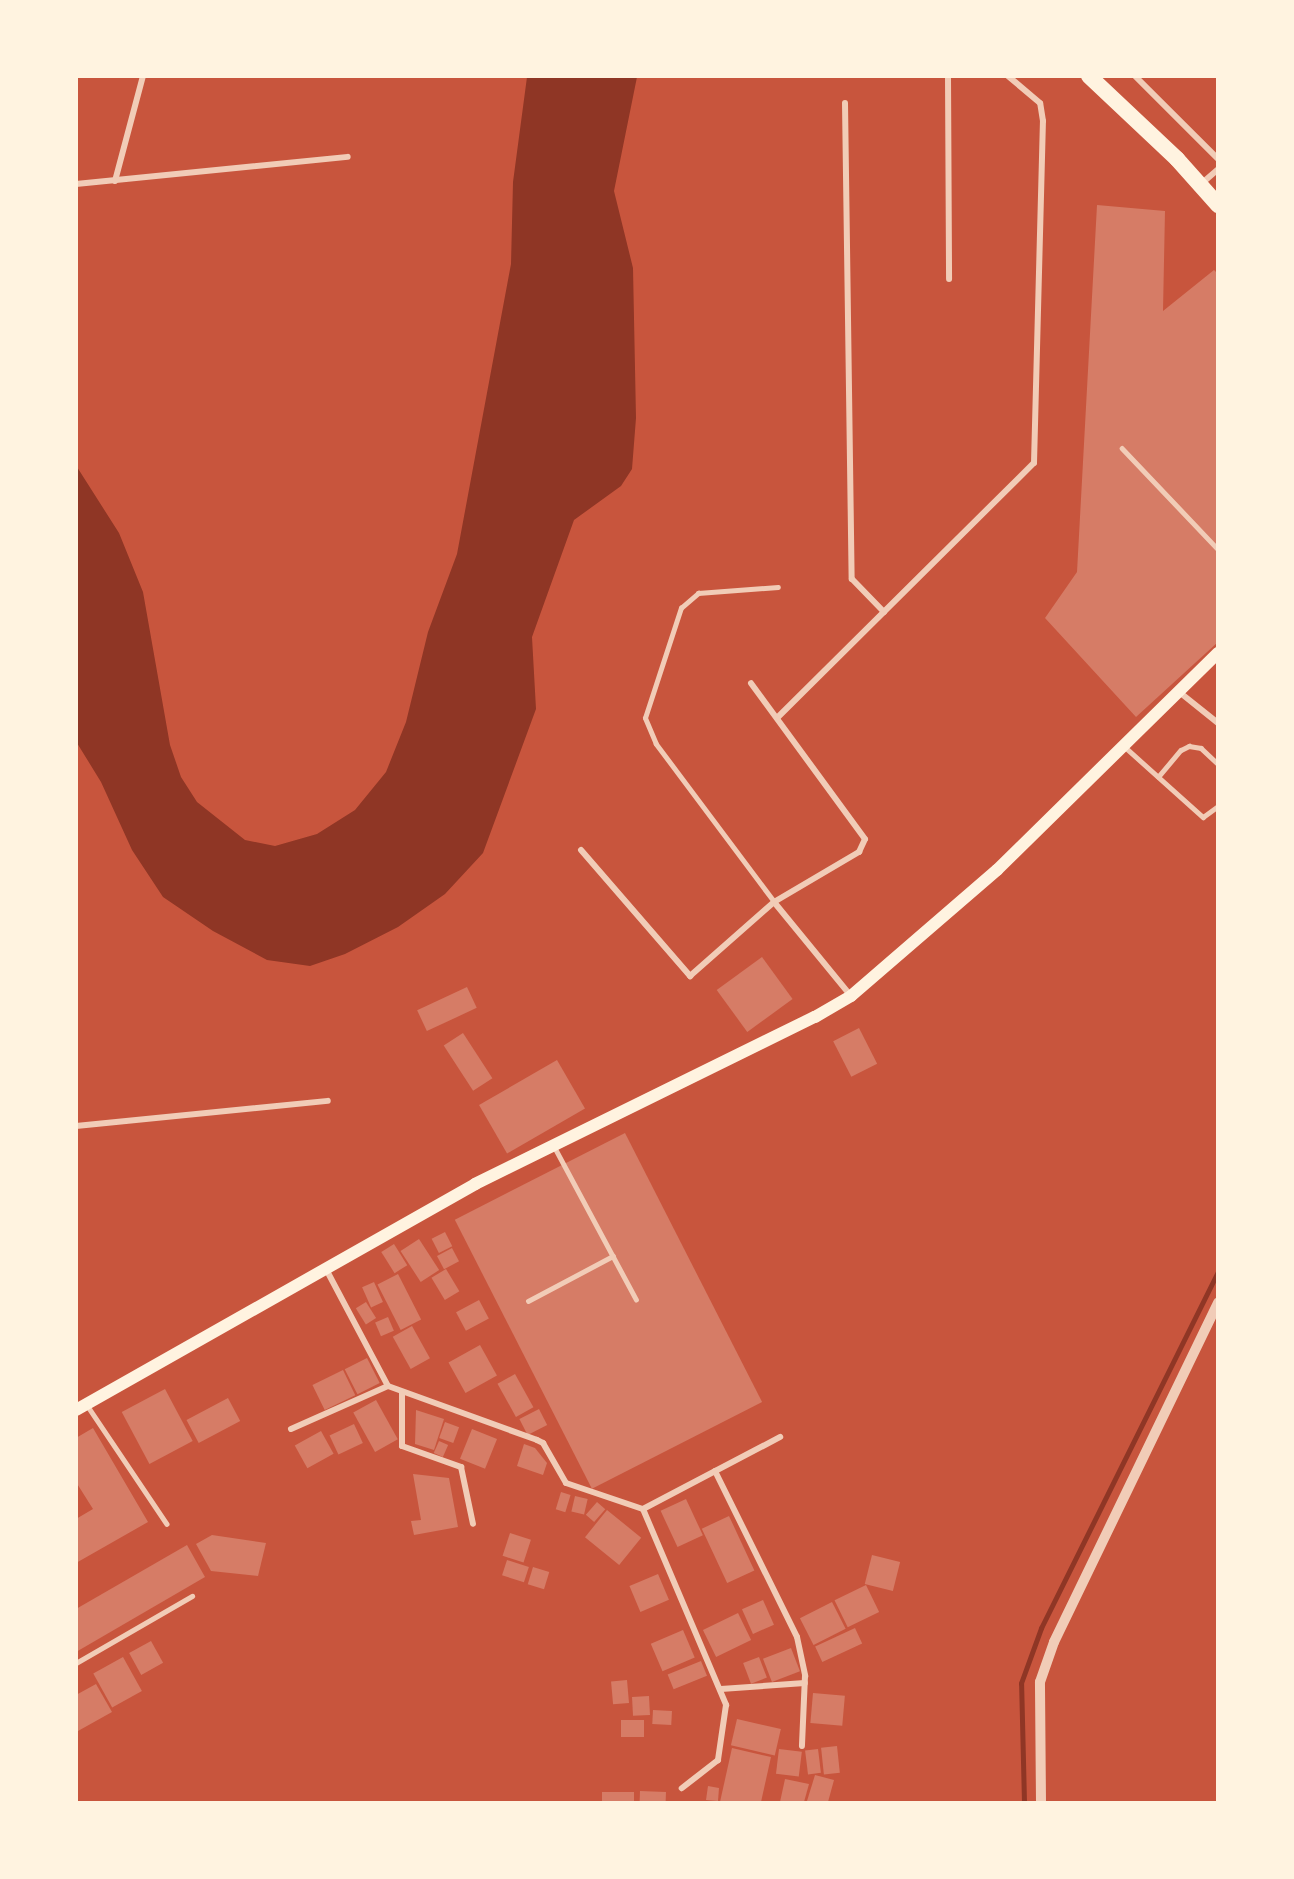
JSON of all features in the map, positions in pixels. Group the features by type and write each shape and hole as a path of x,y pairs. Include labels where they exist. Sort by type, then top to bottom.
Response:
{"highway":[{"path":"1089,76 1201,184 1218,205"}],"main road":[{"path":"82,1408 475,1184 815,1017 851,996 997,870 1177,690 1218,653"}],"street":[{"path":"115,181 143,76"},
{"path":"948,76 949,279"},
{"path":"777,718 1034,463 1043,121 1040,103 1008,76"},
{"path":"1135,76 1218,159"},
{"path":"845,103 852,579 884,612"},
{"path":"76,184 348,157"},
{"path":"1201,184 1218,169"},
{"path":"581,850 690,976 774,902 859,852 865,840 751,683"},
{"path":"1177,690 1218,723"},
{"path":"774,902 851,996"},
{"path":"76,1126 328,1101"},
{"path":"326,1269 388,1386 543,1443 566,1483 643,1509 780,1437"},
{"path":"1041,1803 1040,1682 1054,1642 1218,1303"},
{"path":"291,1429 388,1386"},
{"path":"402,1393 402,1446 462,1467 473,1524"},
{"path":"715,1471 797,1637 805,1683 802,1746"},
{"path":"643,1509 726,1705 718,1760 682,1788"},
{"path":"721,1689 805,1683"}],"lane":[{"path":"1122,448 1218,549"},
{"path":"774,902 656,744 645,718 681,608 698,592 778,587"},
{"path":"1122,745 1203,817 1218,806"},
{"path":"1158,777 1189,746 1201,748 1218,764"},
{"path":"554,1146 636,1299"},
{"path":"528,1301 613,1256"},
{"path":"82,1408 167,1524"},
{"path":"76,1663 192,1596"}],"shaded area":[{"path":"527,77 637,77 614,191 633,268 636,418 632,469 621,486 574,520 532,637 536,709 483,853 445,894 398,927 345,954 310,966 267,960 213,931 163,897 132,850 101,782 77,743 77,467 119,533 143,592 170,745 181,777 197,802 245,840 275,846 317,834 355,810 386,772 406,722 428,632 457,554 511,264 513,182"}],"building":[{"path":"1097,205 1165,211 1163,311 1214,270 1218,274 1218,642 1136,717 1045,618 1077,572"},
{"path":"762,957 793,999 747,1032 717,990"},
{"path":"467,987 477,1008 427,1031 417,1010"},
{"path":"859,1028 877,1064 851,1077 833,1041"},
{"path":"463,1033 492,1078 473,1091 444,1046"},
{"path":"557,1060 585,1108 507,1153 479,1105"},
{"path":"625,1133 762,1402 592,1489 455,1220"},
{"path":"445,1232 452,1246 439,1253 432,1239"},
{"path":"419,1239 439,1270 421,1282 401,1251"},
{"path":"394,1244 407,1265 395,1273 381,1252"},
{"path":"452,1248 459,1261 444,1269 437,1256"},
{"path":"446,1269 459,1291 445,1300 431,1278"},
{"path":"398,1274 421,1319 401,1330 378,1284"},
{"path":"374,1282 383,1302 371,1307 362,1287"},
{"path":"479,1300 489,1319 466,1331 456,1312"},
{"path":"366,1302 376,1318 366,1324 356,1308"},
{"path":"388,1317 394,1331 381,1336 375,1322"},
{"path":"412,1326 430,1358 411,1369 393,1337"},
{"path":"480,1345 497,1376 465,1393 449,1362"},
{"path":"367,1358 380,1383 357,1394 345,1369"},
{"path":"343,1370 355,1395 325,1410 312,1385"},
{"path":"515,1374 533,1407 516,1417 498,1384"},
{"path":"165,1389 193,1441 149,1464 122,1412"},
{"path":"228,1398 240,1421 199,1443 187,1420"},
{"path":"376,1400 398,1439 375,1452 353,1413"},
{"path":"539,1409 547,1425 528,1435 519,1419"},
{"path":"416,1410 444,1419 434,1450 415,1444"},
{"path":"445,1422 459,1427 453,1443 439,1438"},
{"path":"354,1424 363,1443 338,1454 330,1435"},
{"path":"93,1428 148,1522 76,1563 76,1519 93,1509 76,1482 76,1438"},
{"path":"472,1429 497,1439 485,1469 460,1459"},
{"path":"321,1431 334,1454 307,1468 295,1446"},
{"path":"439,1441 448,1445 443,1457 434,1453"},
{"path":"524,1444 535,1448 547,1463 543,1475 517,1466"},
{"path":"413,1474 449,1478 458,1527 414,1535 411,1521 421,1520"},
{"path":"561,1492 571,1495 565,1512 556,1509"},
{"path":"575,1496 588,1499 584,1515 571,1512"},
{"path":"686,1499 703,1535 678,1547 661,1511"},
{"path":"597,1502 605,1509 594,1522 586,1515"},
{"path":"607,1510 641,1538 619,1565 585,1537"},
{"path":"729,1516 754,1570 727,1583 702,1529"},
{"path":"510,1533 531,1540 524,1563 503,1556"},
{"path":"212,1535 266,1543 258,1576 211,1571 196,1544"},
{"path":"187,1545 205,1577 76,1652 76,1609"},
{"path":"872,1555 900,1562 893,1591 865,1584"},
{"path":"507,1560 529,1567 524,1582 502,1575"},
{"path":"533,1567 549,1572 544,1589 528,1584"},
{"path":"658,1574 669,1600 640,1612 629,1586"},
{"path":"866,1585 879,1612 848,1627 835,1600"},
{"path":"763,1600 774,1625 753,1634 742,1609"},
{"path":"832,1602 846,1629 814,1645 800,1618"},
{"path":"738,1613 751,1640 716,1657 703,1630"},
{"path":"855,1628 862,1643 822,1662 815,1647"},
{"path":"683,1630 695,1658 663,1671 651,1644"},
{"path":"151,1641 163,1663 141,1675 129,1653"},
{"path":"791,1648 800,1671 772,1682 763,1659"},
{"path":"123,1657 142,1691 112,1708 93,1673"},
{"path":"759,1657 767,1678 751,1684 743,1663"},
{"path":"701,1661 707,1676 674,1689 668,1674"},
{"path":"627,1680 629,1703 613,1704 611,1681"},
{"path":"96,1684 112,1712 78,1731 76,1695"},
{"path":"813,1693 845,1696 842,1726 810,1723"},
{"path":"649,1696 650,1715 633,1716 632,1697"},
{"path":"653,1710 672,1711 671,1725 652,1724"},
{"path":"737,1719 781,1729 775,1755 731,1745"},
{"path":"621,1720 644,1720 644,1737 621,1737"},
{"path":"837,1746 840,1773 824,1775 821,1748"},
{"path":"732,1748 771,1757 761,1802 720,1802"},
{"path":"779,1749 802,1752 799,1777 776,1774"},
{"path":"818,1749 821,1773 808,1774 805,1751"},
{"path":"815,1775 834,1780 828,1802 807,1801"},
{"path":"785,1779 809,1784 804,1802 780,1802"},
{"path":"708,1786 719,1788 718,1801 706,1800"},
{"path":"640,1791 666,1792 666,1802 640,1802"},
{"path":"602,1792 634,1792 634,1802 602,1802"}],"waterway":[{"path":"1024,1802 1021,1683 1041,1628 1218,1272"}]}
